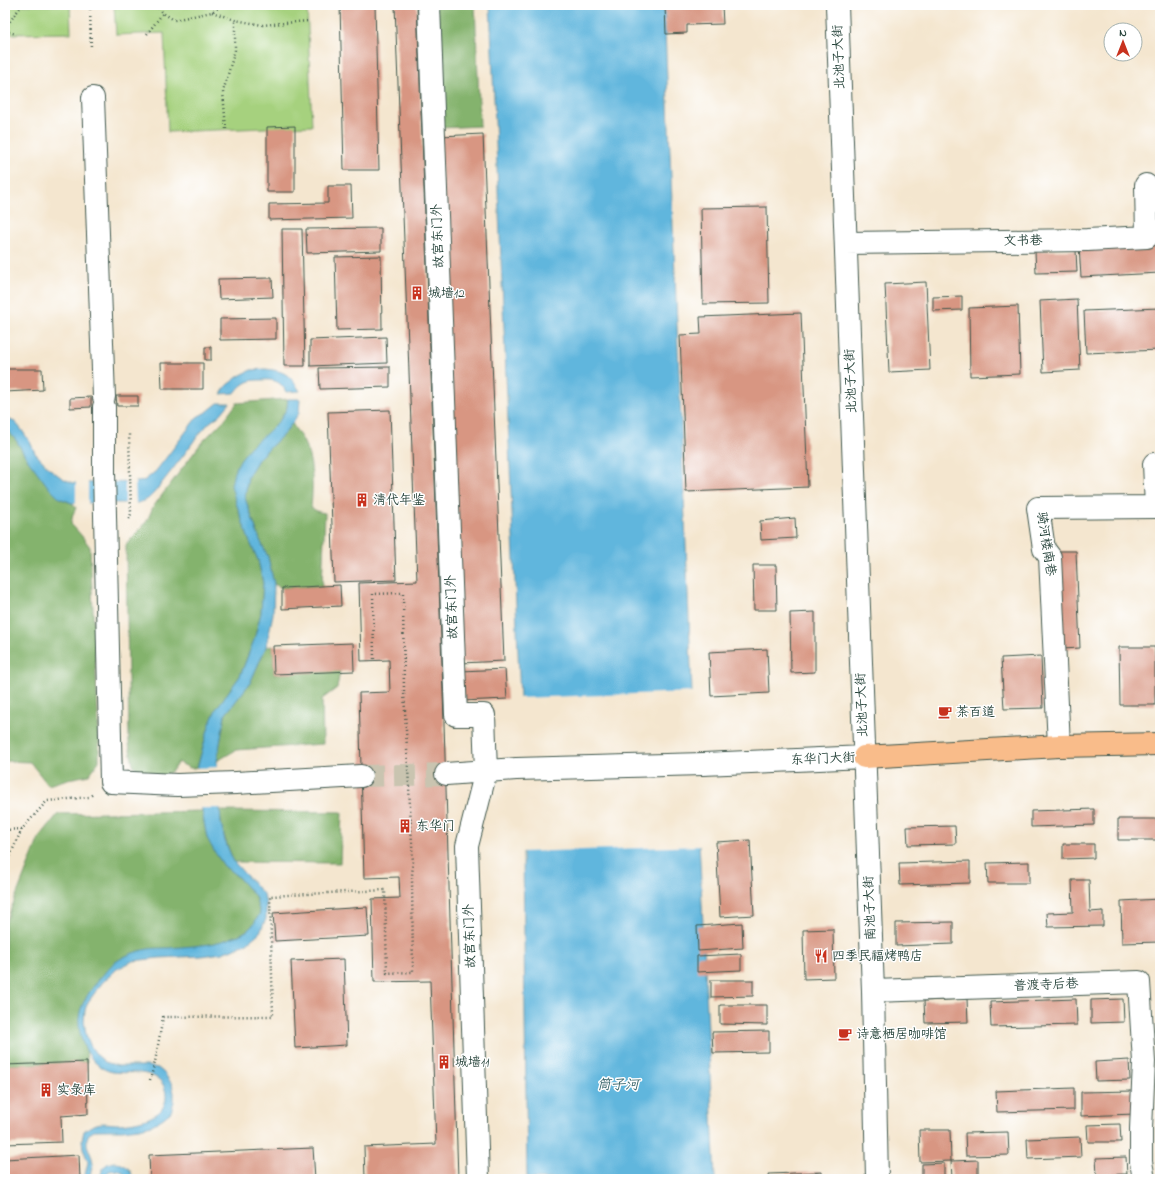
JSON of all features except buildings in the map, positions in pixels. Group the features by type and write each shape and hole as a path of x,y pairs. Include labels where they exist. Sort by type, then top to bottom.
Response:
{"main road":[{"name":"东华门大街","path":"864,757 1059,746 1160,744"}],"street":[{"name":"故宫东门外","path":"430,5 456,716 484,715 486,771 468,846 478,1179"},
{"name":"北池子大街","path":"837,5 864,757"},
{"path":"93,98 104,402 104,470 111,782 177,785 361,776"},
{"name":"文书巷","path":"846,243 1087,240 1147,237 1146,185"},
{"name":"骑河楼南巷","path":"1059,746 1050,557 1044,549 1038,508 1156,507 1154,464 1160,464"},
{"name":"东华门大街","path":"446,774 516,769 703,764 864,757"},
{"name":"南池子大街","path":"864,757 873,991 877,1179"},
{"name":"普渡寺后巷","path":"873,991 1139,982 1152,1061 1141,1129 1141,1162 1144,1179"}],"path":[{"path":"5,28 22,5"},
{"path":"90,5 91,49"},
{"path":"156,5 163,13 174,20 212,12 223,5"},
{"path":"212,12 235,20 262,25 308,21"},
{"path":"147,34 163,13"},
{"path":"226,129 224,92 235,50 235,20"},
{"path":"5,31 16,34"},
{"path":"130,470 131,514"},
{"path":"150,1080 155,1062 163,1017 273,1016 270,896 385,890 387,973 413,972 413,863 404,692 403,593 373,594 374,661"},
{"path":"5,867 22,829 47,801 89,797 111,782"},
{"path":"5,830 22,829"}],"green space":[{"path":"5,5 70,5 71,33 5,34"},
{"path":"114,5 307,5 312,126 168,132 164,33 116,35"},
{"path":"435,5 475,5 480,126 439,128"},
{"path":"288,399 287,408 280,420 267,433 235,500 249,540 258,560 263,583 261,613 254,640 240,676 216,709 209,726 197,768 190,768 178,762 172,771 161,778 147,777 133,765 129,744 126,545 147,521 153,507 202,442 225,419 237,403"},
{"path":"292,423 302,439 309,455 312,473 311,508 325,513 322,586 282,588 274,584 268,557 260,540 245,498 248,476 259,458 286,432"},
{"path":"5,431 9,431 26,457 59,498 72,503 76,508 71,524 90,547 99,761 89,775 48,785 30,762 5,761 5,622 9,615 5,604"},
{"path":"273,646 274,674 340,671 337,688 322,699 323,744 236,750 217,761 225,715 250,683 266,647"},
{"path":"202,811 207,838 224,866 237,876 255,896 260,913 253,926 243,933 221,942 131,954 87,996 81,1036 86,1050 87,1062 5,1065 5,924 39,838 58,814"},
{"path":"220,811 342,812 340,863 234,862 223,831"}],"water":[{"name":"筒子河","path":"490,5 664,5 692,692 715,1179 527,1179 520,698"},
{"path":"265,369 286,374 300,391 286,392 279,383 270,380 256,380 245,383 235,393 221,394 227,385 239,376 251,370"},
{"path":"288,399 300,399 299,413 286,432 259,458 248,476 245,498 260,540 268,557 274,584 273,614 266,647 250,683 225,715 217,761 221,823 225,841 234,862 264,895 266,904 266,919 260,932 246,944 222,953 133,961 117,969 102,983 88,1002 85,1010 84,1021 86,1035 91,1047 97,1055 105,1062 118,1066 147,1066 158,1068 164,1073 172,1084 174,1101 171,1112 152,1125 122,1130 96,1130 89,1134 87,1138 87,1145 93,1164 89,1179 84,1179 88,1162 83,1148 82,1140 84,1131 95,1124 100,1123 129,1123 149,1118 162,1109 166,1099 163,1084 155,1077 140,1073 118,1073 104,1069 89,1055 84,1046 81,1035 79,1015 90,992 113,964 128,955 148,949 200,945 223,941 248,930 260,913 255,896 237,876 224,866 207,838 197,768 209,726 216,709 240,676 254,640 261,613 263,583 258,560 249,540 231,485 234,472 240,460 250,447 280,420 287,408"},
{"path":"218,403 230,403 196,438 154,493 148,499 138,503 72,503 59,498 49,488 26,457 16,440 9,432 5,431 5,418 15,422 30,442 35,453 50,469 62,478 73,483 139,482 145,480 156,471 197,417"},
{"path":"114,1162 127,1167 131,1172 133,1179 125,1179 123,1172 117,1170 109,1171 104,1179 100,1179 101,1172 105,1166"}],"pier":[{"path":"125,480 135,480 136,505 125,505"},
{"path":"76,481 88,481 88,505 76,505"},
{"path":"694,692 702,846 521,852 518,698"},
{"path":"220,767 222,808 200,808 195,768"}],"tunnel":[{"path":"361,776 446,774"}],"place":[{"name":"城墙12","path":"417,293"},
{"name":"清代年鉴","path":"362,500"},
{"name":"茶百道","path":"945,712"},
{"name":"东华门","path":"405,826"},
{"name":"四季民福烤鸭店","path":"821,956"},
{"name":"诗意栖居咖啡馆","path":"845,1034"},
{"name":"城墙11","path":"444,1062"},
{"name":"实录库","path":"46,1090"}]}
